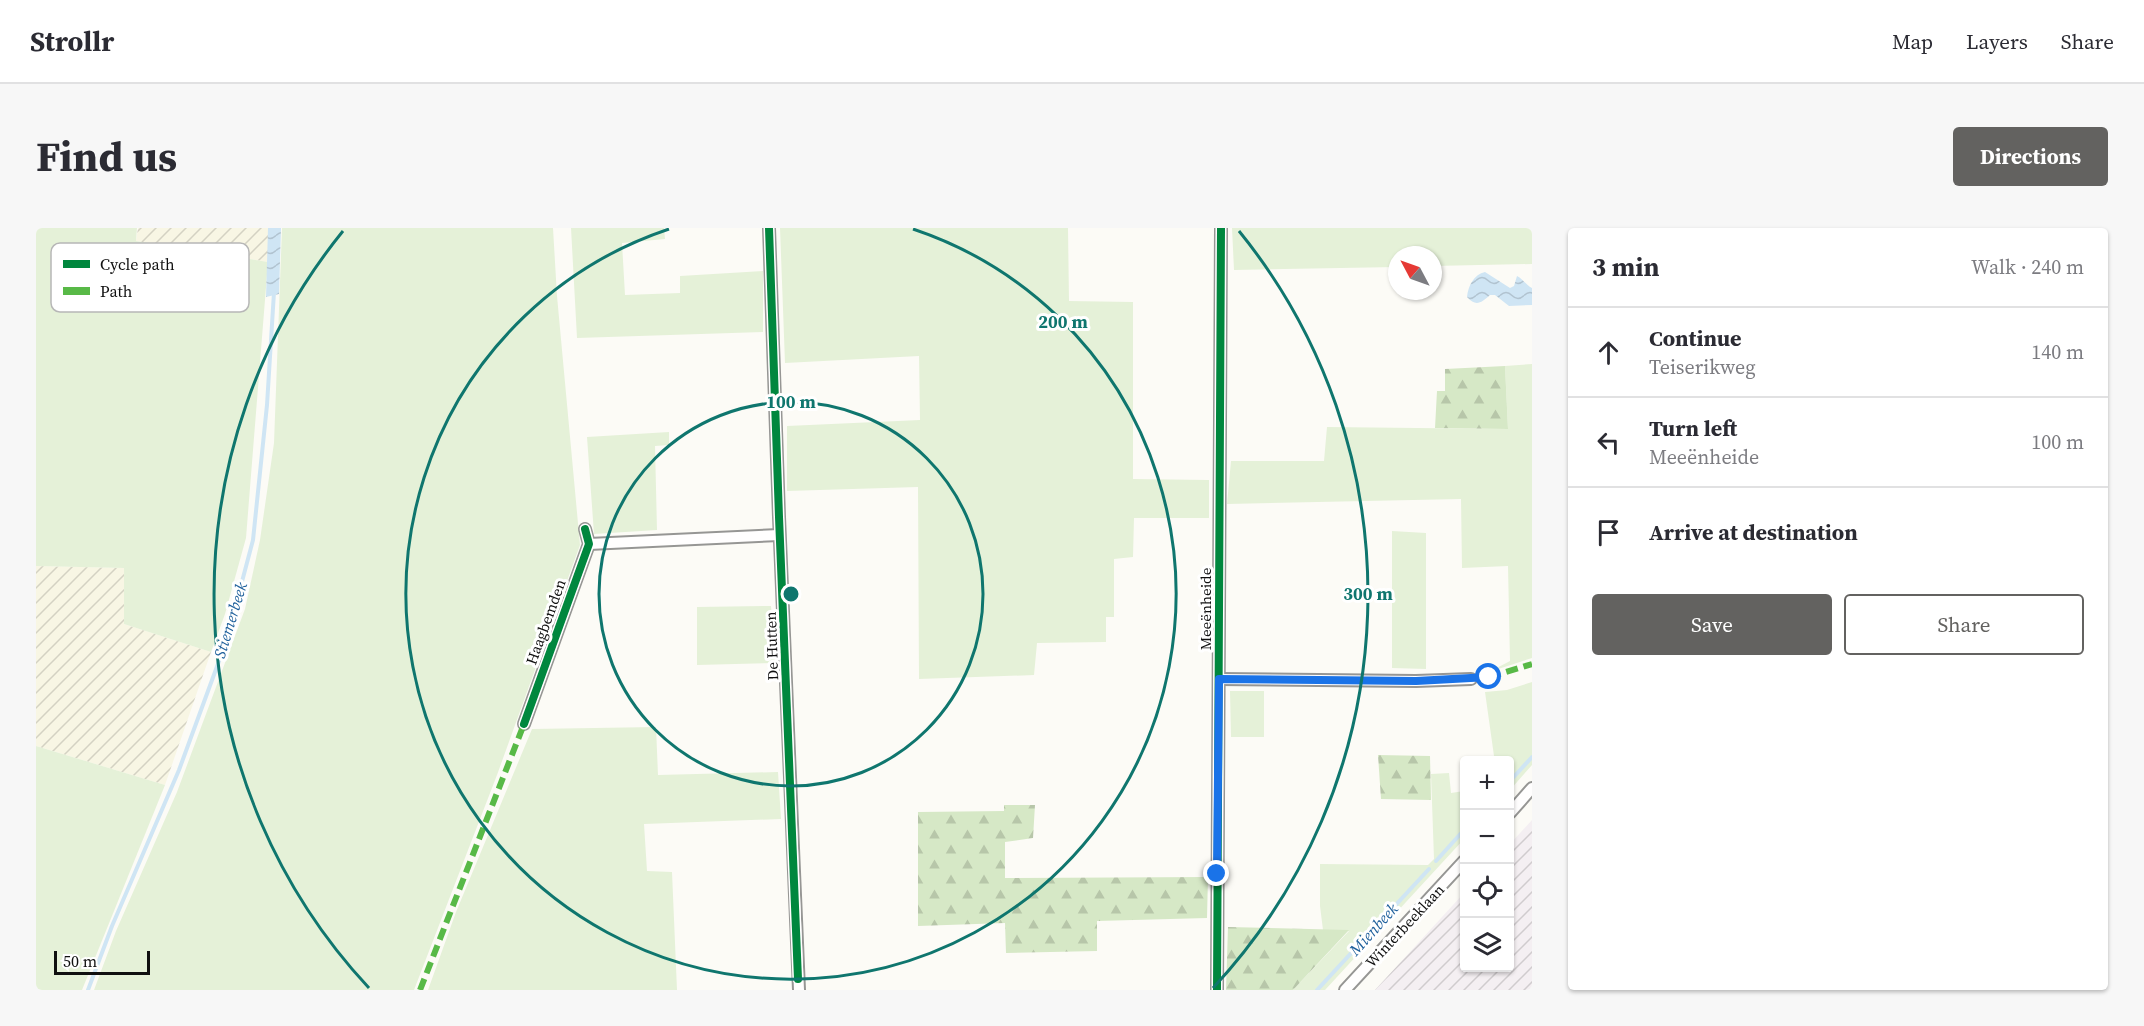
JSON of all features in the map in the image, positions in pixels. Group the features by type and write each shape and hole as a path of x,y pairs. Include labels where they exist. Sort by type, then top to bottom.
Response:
{"street":[{"name":"De Hutten","path":"769,228 779,535 799,990"},
{"name":"Meeënheide","path":"1217,990 1221,228"},
{"path":"585,529 588,544 779,535"},
{"name":"Haagbemden","path":"524,724 588,544"},
{"path":"1219,679 1416,681 1472,679"},
{"path":"1512,810 1532,788"},
{"name":"Winterbeeklaan","path":"1345,990 1461,864"}],"shaded area":[{"path":"138,228 269,228 268,262 249,259 249,243 136,241"},
{"path":"36,566 124,568 124,624 211,652 165,785 36,746"},
{"path":"1532,820 1532,990 1375,990 1460,897 1460,972 1514,972 1514,840"}],"green space":[{"path":"36,228 137,228 136,241 149,243 51,243 51,312 249,312 249,259 268,262 246,538 225,614 211,652 124,624 124,568 36,566"},
{"path":"282,228 553,228 580,545 497,775 414,990 94,990 116,931 177,792 245,609 260,540 274,443"},
{"path":"571,228 664,228 665,239 622,243 625,295 680,293 680,276 763,271 763,332 577,338"},
{"path":"780,228 1068,228 1069,301 1133,302 1133,479 1209,480 1209,518 1134,518 1133,557 1114,559 1114,617 1106,617 1106,642 1037,643 1034,675 919,679 918,487 787,491 787,426 920,420 919,356 785,363"},
{"path":"1232,228 1532,228 1532,264 1442,266 1442,246 1388,246 1388,267 1234,270"},
{"path":"1532,364 1532,658 1489,672 1510,661 1508,566 1462,568 1461,499 1227,504 1231,461 1324,461 1327,427 1508,429 1505,366"},
{"path":"1505,366 1508,429 1435,428 1437,391 1445,391 1445,369"},
{"path":"669,432 669,445 655,446 657,530 594,534 587,437"},
{"path":"1392,531 1426,533 1426,669 1392,668"},
{"path":"771,606 776,663 697,665 697,607"},
{"path":"1532,682 1532,765 1514,785 1514,756 1494,756 1485,692 1507,690"},
{"path":"1230,691 1264,691 1264,737 1231,737"},
{"path":"656,727 658,775 778,772 781,819 644,824 647,871 672,872 677,990 428,990 456,912 532,729"},
{"path":"36,746 165,785 82,990 36,990"},
{"path":"1378,755 1430,756 1431,800 1381,799"},
{"path":"1449,773 1451,793 1460,792 1460,843 1325,990 1293,990 1349,931 1323,930 1320,906 1320,864 1428,865 1434,859 1431,774"},
{"path":"1004,805 1035,805 1033,838 1005,842 1005,878 1208,877 1207,918 1097,921 1097,951 1006,953 1005,923 918,926 918,812 1004,811"},
{"path":"1228,927 1349,930 1293,990 1226,990"}],"water":[{"path":"268,228 281,228 279,294 266,297"},
{"path":"1485,272 1510,288 1514,286 1517,276 1519,277 1532,288 1532,305 1509,306 1495,295 1490,295 1478,303 1470,300 1467,297 1470,285 1478,275"}],"waterway":[{"name":"Stiemerbeek","path":"88,990 112,926 179,770 226,642 253,540 267,405 274,292"},
{"name":"Mienbeek","path":"1514,777 1532,757"},
{"name":"Mienbeek","path":"1436,861 1460,834"},
{"name":"Mienbeek","path":"1317,990 1429,869"}],"marked path":[{"path":"1489,677 1532,664"},
{"path":"420,990 524,724"}],"cycle path":[{"path":"769,228 798,979"},
{"path":"1217,990 1221,228"},
{"path":"524,724 589,544 585,529"}],"route":[{"path":"1217,874 1219,679 1416,681 1489,677"}]}
